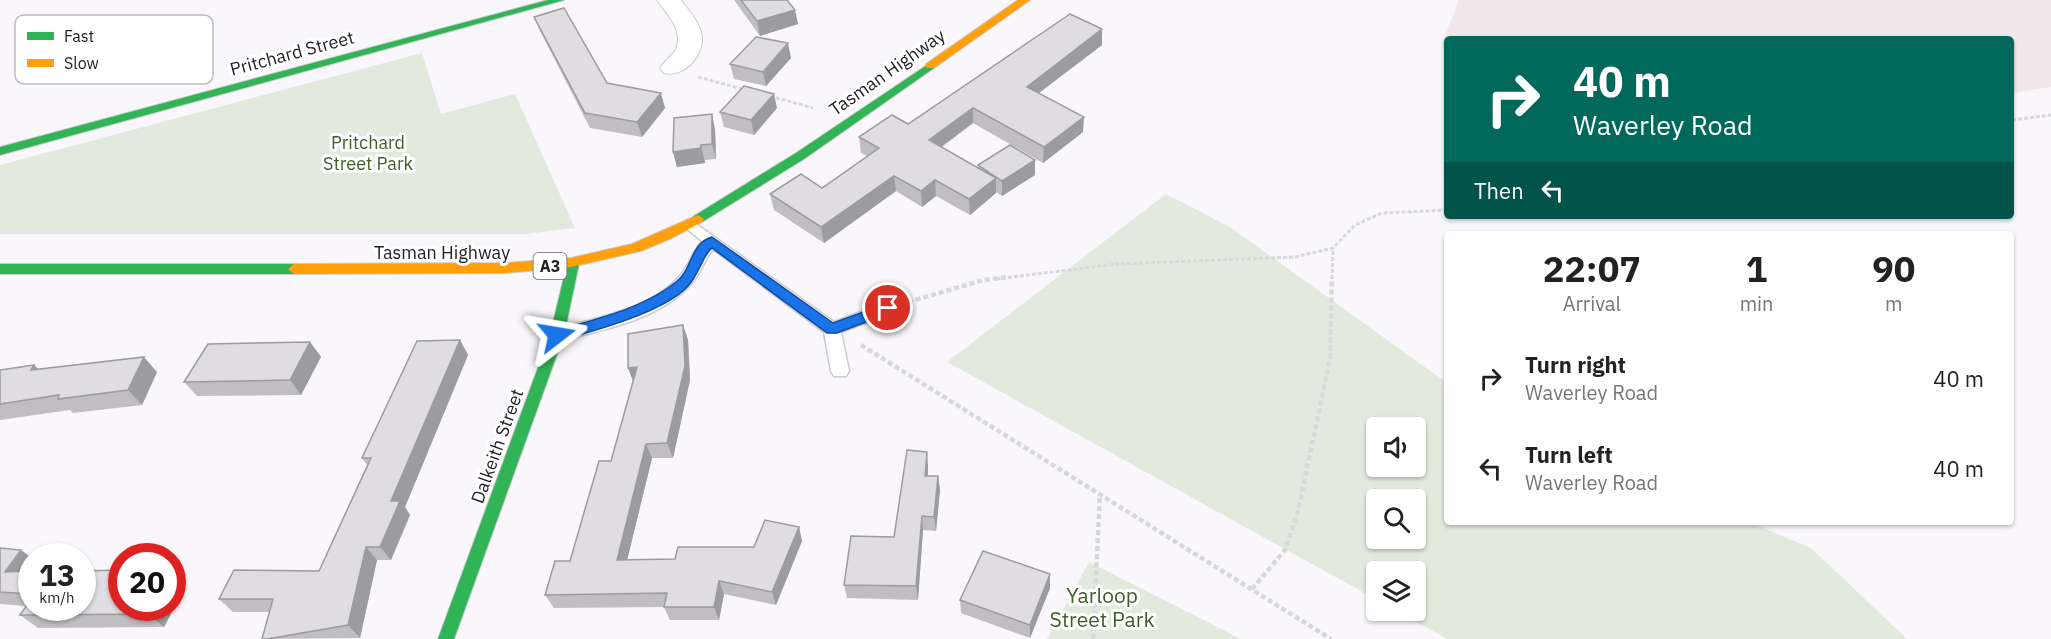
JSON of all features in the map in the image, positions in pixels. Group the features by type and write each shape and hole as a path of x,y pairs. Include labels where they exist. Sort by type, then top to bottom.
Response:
{"main road":[{"name":"Pritchard Street","path":"0,151 559,0"},
{"name":"Tasman Highway","path":"0,269 454,271 526,269 605,258 637,248 689,224 800,156 1025,0"},
{"name":"Dalkeith Street","path":"446,639 557,335 573,264"}],"street":[{"path":"669,0 691,32 692,39 686,55 673,68"}],"lane":[{"path":"689,224 832,329 840,371"},
{"path":"557,335 597,326 662,298 683,284 695,267 702,248 712,241"},
{"path":"832,329 888,308"}],"path":[{"path":"673,68 701,79 754,92"},
{"path":"765,95 813,108"},
{"path":"2014,120 2051,114"},
{"path":"888,308 983,280 1117,264 1295,257 1333,248 1355,225 1382,213 1444,210"},
{"path":"1252,589 1285,550 1298,511 1330,359 1333,248"},
{"path":"832,329 1331,639"},
{"path":"1093,639 1100,494"}],"shaded area":[{"path":"1459,0 2051,0 2051,87 2014,93 2014,36 1445,36"}],"green space":[{"name":"Pritchard Street Park","path":"422,53 441,114 515,94 575,228 526,234 0,234 0,165"},
{"path":"1166,194 1230,227 1444,381 1444,525 1756,525 1811,548 1907,639 1448,639 1415,621 1426,621 1426,561 1366,561 1366,594 947,362"},
{"name":"Yarloop Street Park","path":"1089,562 1241,639 1047,639"}],"building":[{"path":"741,0 787,0 795,10 757,21"},
{"path":"564,8 607,83 661,93 637,122 585,113 534,17"},
{"path":"1070,14 1102,29 1027,87 1084,117 1044,147 973,108 929,140 996,178 969,199 935,180 921,191 894,176 821,227 770,194 801,174 822,188 879,148 859,137 892,115 908,124"},
{"path":"756,37 788,43 763,72 730,64"},
{"path":"744,86 774,94 751,120 720,112"},
{"path":"712,114 712,144 673,152 674,118"},
{"path":"1010,145 1035,160 1002,181 978,165"},
{"path":"683,325 685,366 667,443 646,444 617,560 675,559 678,547 754,547 765,520 799,527 772,592 719,581 714,607 664,607 667,593 545,595 555,561 570,561 599,461 611,461 637,367 628,368 628,334"},
{"path":"460,340 391,501 400,501 380,547 366,547 348,625 262,639 273,599 219,599 234,570 319,571 371,458 362,458 417,341"},
{"path":"310,342 290,380 184,382 208,344"},
{"path":"144,357 128,390 58,399 59,395 0,404 0,370 34,365 31,370"},
{"path":"907,450 927,452 925,476 938,476 934,517 922,516 916,586 844,585 851,536 894,537"},
{"path":"0,548 18,550 18,554 5,572 18,572 18,593 0,592"},
{"path":"983,551 1050,574 1030,625 960,600"},
{"path":"108,570 108,614 96,614 96,571"}],"traffic: fast":[{"path":"0,151 559,0"},
{"path":"698,219 800,156 930,66"},
{"path":"446,639 557,335 573,264"},
{"path":"0,269 294,269"}],"traffic: slow":[{"path":"930,66 1025,0"},
{"path":"294,269 470,269 571,262 636,247 668,235 698,219"}],"route":[{"path":"557,335 597,326 662,298 683,284 695,267 702,248 712,241 832,329 888,308"}]}
